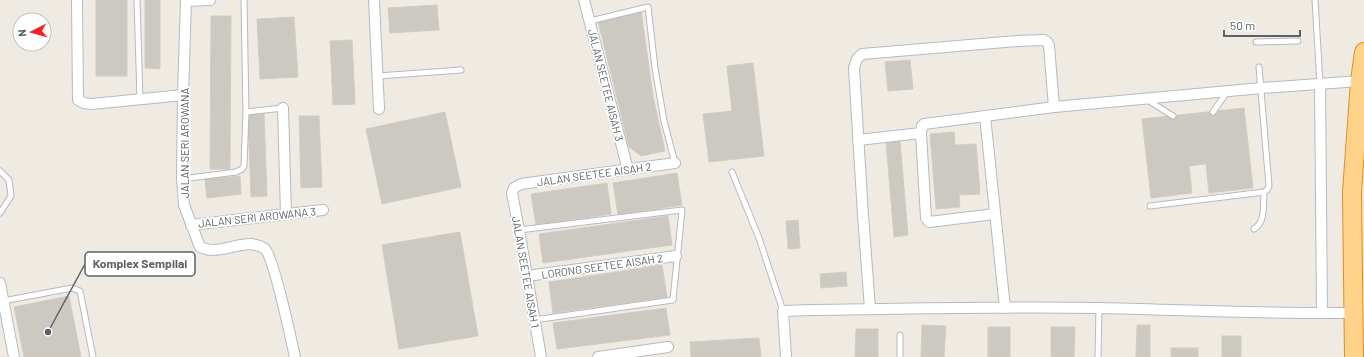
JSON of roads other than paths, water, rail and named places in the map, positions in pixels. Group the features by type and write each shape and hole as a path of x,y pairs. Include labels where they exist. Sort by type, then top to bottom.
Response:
{"highway":[{"path":"1354,357 1352,192 1360,81 1364,52"}],"street":[{"path":"77,0 78,100 84,103 92,104 183,95"},
{"path":"186,1 210,0"},
{"path":"374,0 379,109"},
{"name":"JALAN SEETEE AISAH 3","path":"584,0 628,170"},
{"name":"JALAN SERI AROWANA","path":"186,1 182,179 184,205 200,247 206,250 213,250 247,244 259,245 265,249 273,267 295,357"},
{"path":"870,309 854,68 857,59 862,54 1044,40 1049,46 1054,107"},
{"path":"995,214 930,222 926,218 921,133 922,126 924,124 1054,107 1320,83 1360,81"},
{"path":"1320,83 1322,313"},
{"path":"283,108 286,214"},
{"path":"985,116 1005,308"},
{"path":"858,140 921,133"},
{"name":"JALAN SEETEE AISAH 2","path":"514,188 521,184 675,163"},
{"name":"JALAN SEETEE AISAH 1","path":"514,188 512,193 520,230 541,357"},
{"name":"JALAN SERI AROWANA 3","path":"191,225 323,210"},
{"name":"LORONG SEETEE AISAH 2","path":"527,276 676,256"},
{"path":"0,283 14,357"},
{"path":"786,357 783,311 1099,308 1354,313"},
{"path":"598,357 668,347"}],"lane":[{"path":"137,0 140,99"},
{"path":"182,179 236,172 244,166 246,112 244,0"},
{"path":"1315,0 1320,83"},
{"path":"590,21 648,7 655,68 664,121 675,163"},
{"path":"1256,42 1298,41"},
{"path":"1150,206 1264,192 1267,190 1269,186 1262,88 1259,67"},
{"path":"378,76 461,70"},
{"path":"1213,112 1228,91"},
{"path":"1145,99 1173,116"},
{"path":"246,112 283,108"},
{"path":"0,171 9,180 11,196 0,213"},
{"path":"732,172 758,238 783,311"},
{"path":"1254,229 1259,226 1262,220 1264,192"},
{"path":"520,230 682,210 672,300 534,320"},
{"path":"3,301 72,288 80,291 93,357"},
{"path":"1098,357 1099,308"},
{"path":"900,335 900,357"}],"place":[{"name":"Komplex Sempilai","path":"48,332"}]}
